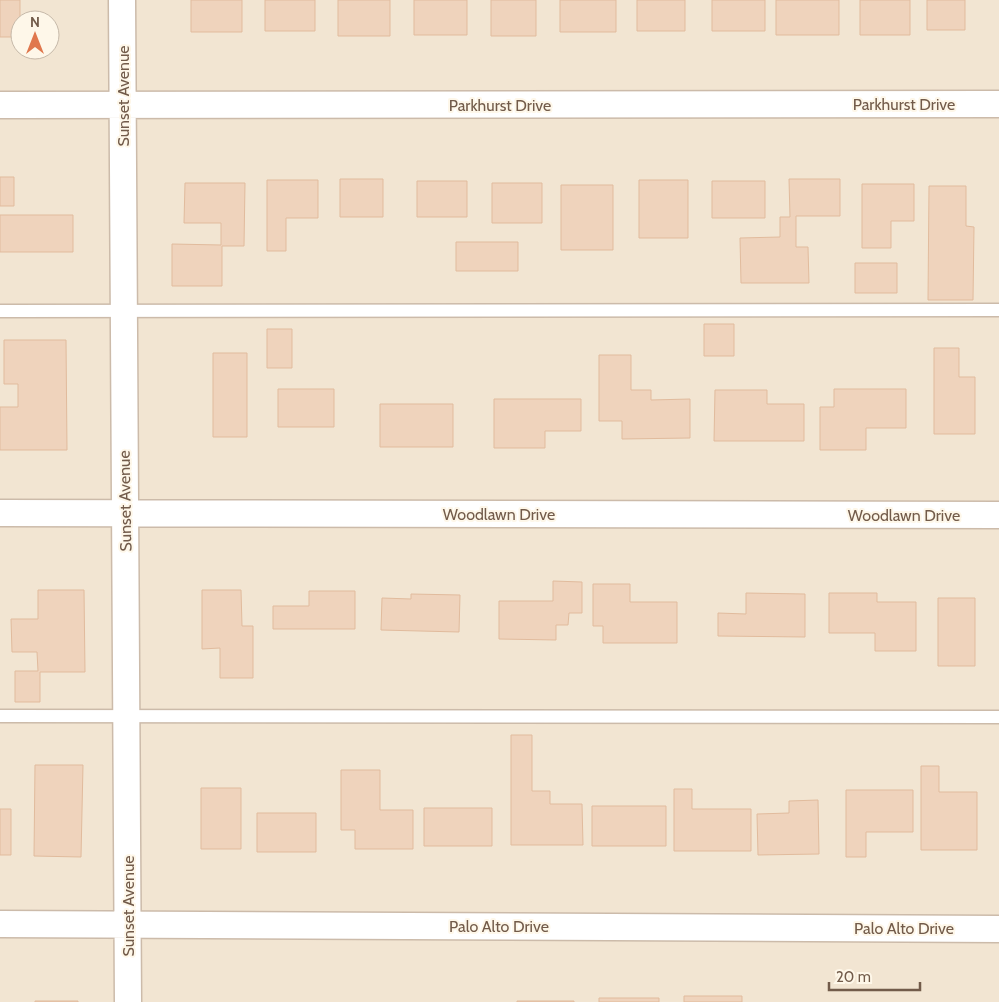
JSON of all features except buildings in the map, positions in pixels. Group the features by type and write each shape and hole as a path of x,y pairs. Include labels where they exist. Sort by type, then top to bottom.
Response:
{"street":[{"name":"Sunset Avenue","path":"122,0 128,717 128,1002"},
{"name":"Parkhurst Drive","path":"0,106 999,104"},
{"name":"Woodlawn Drive","path":"0,513 999,515"},
{"name":"Palo Alto Drive","path":"0,924 999,929"}],"lane":[{"path":"0,311 999,310"},
{"path":"0,716 999,717"}],"shaded area":[{"path":"0,0 999,0 999,1002 0,1002"}]}
